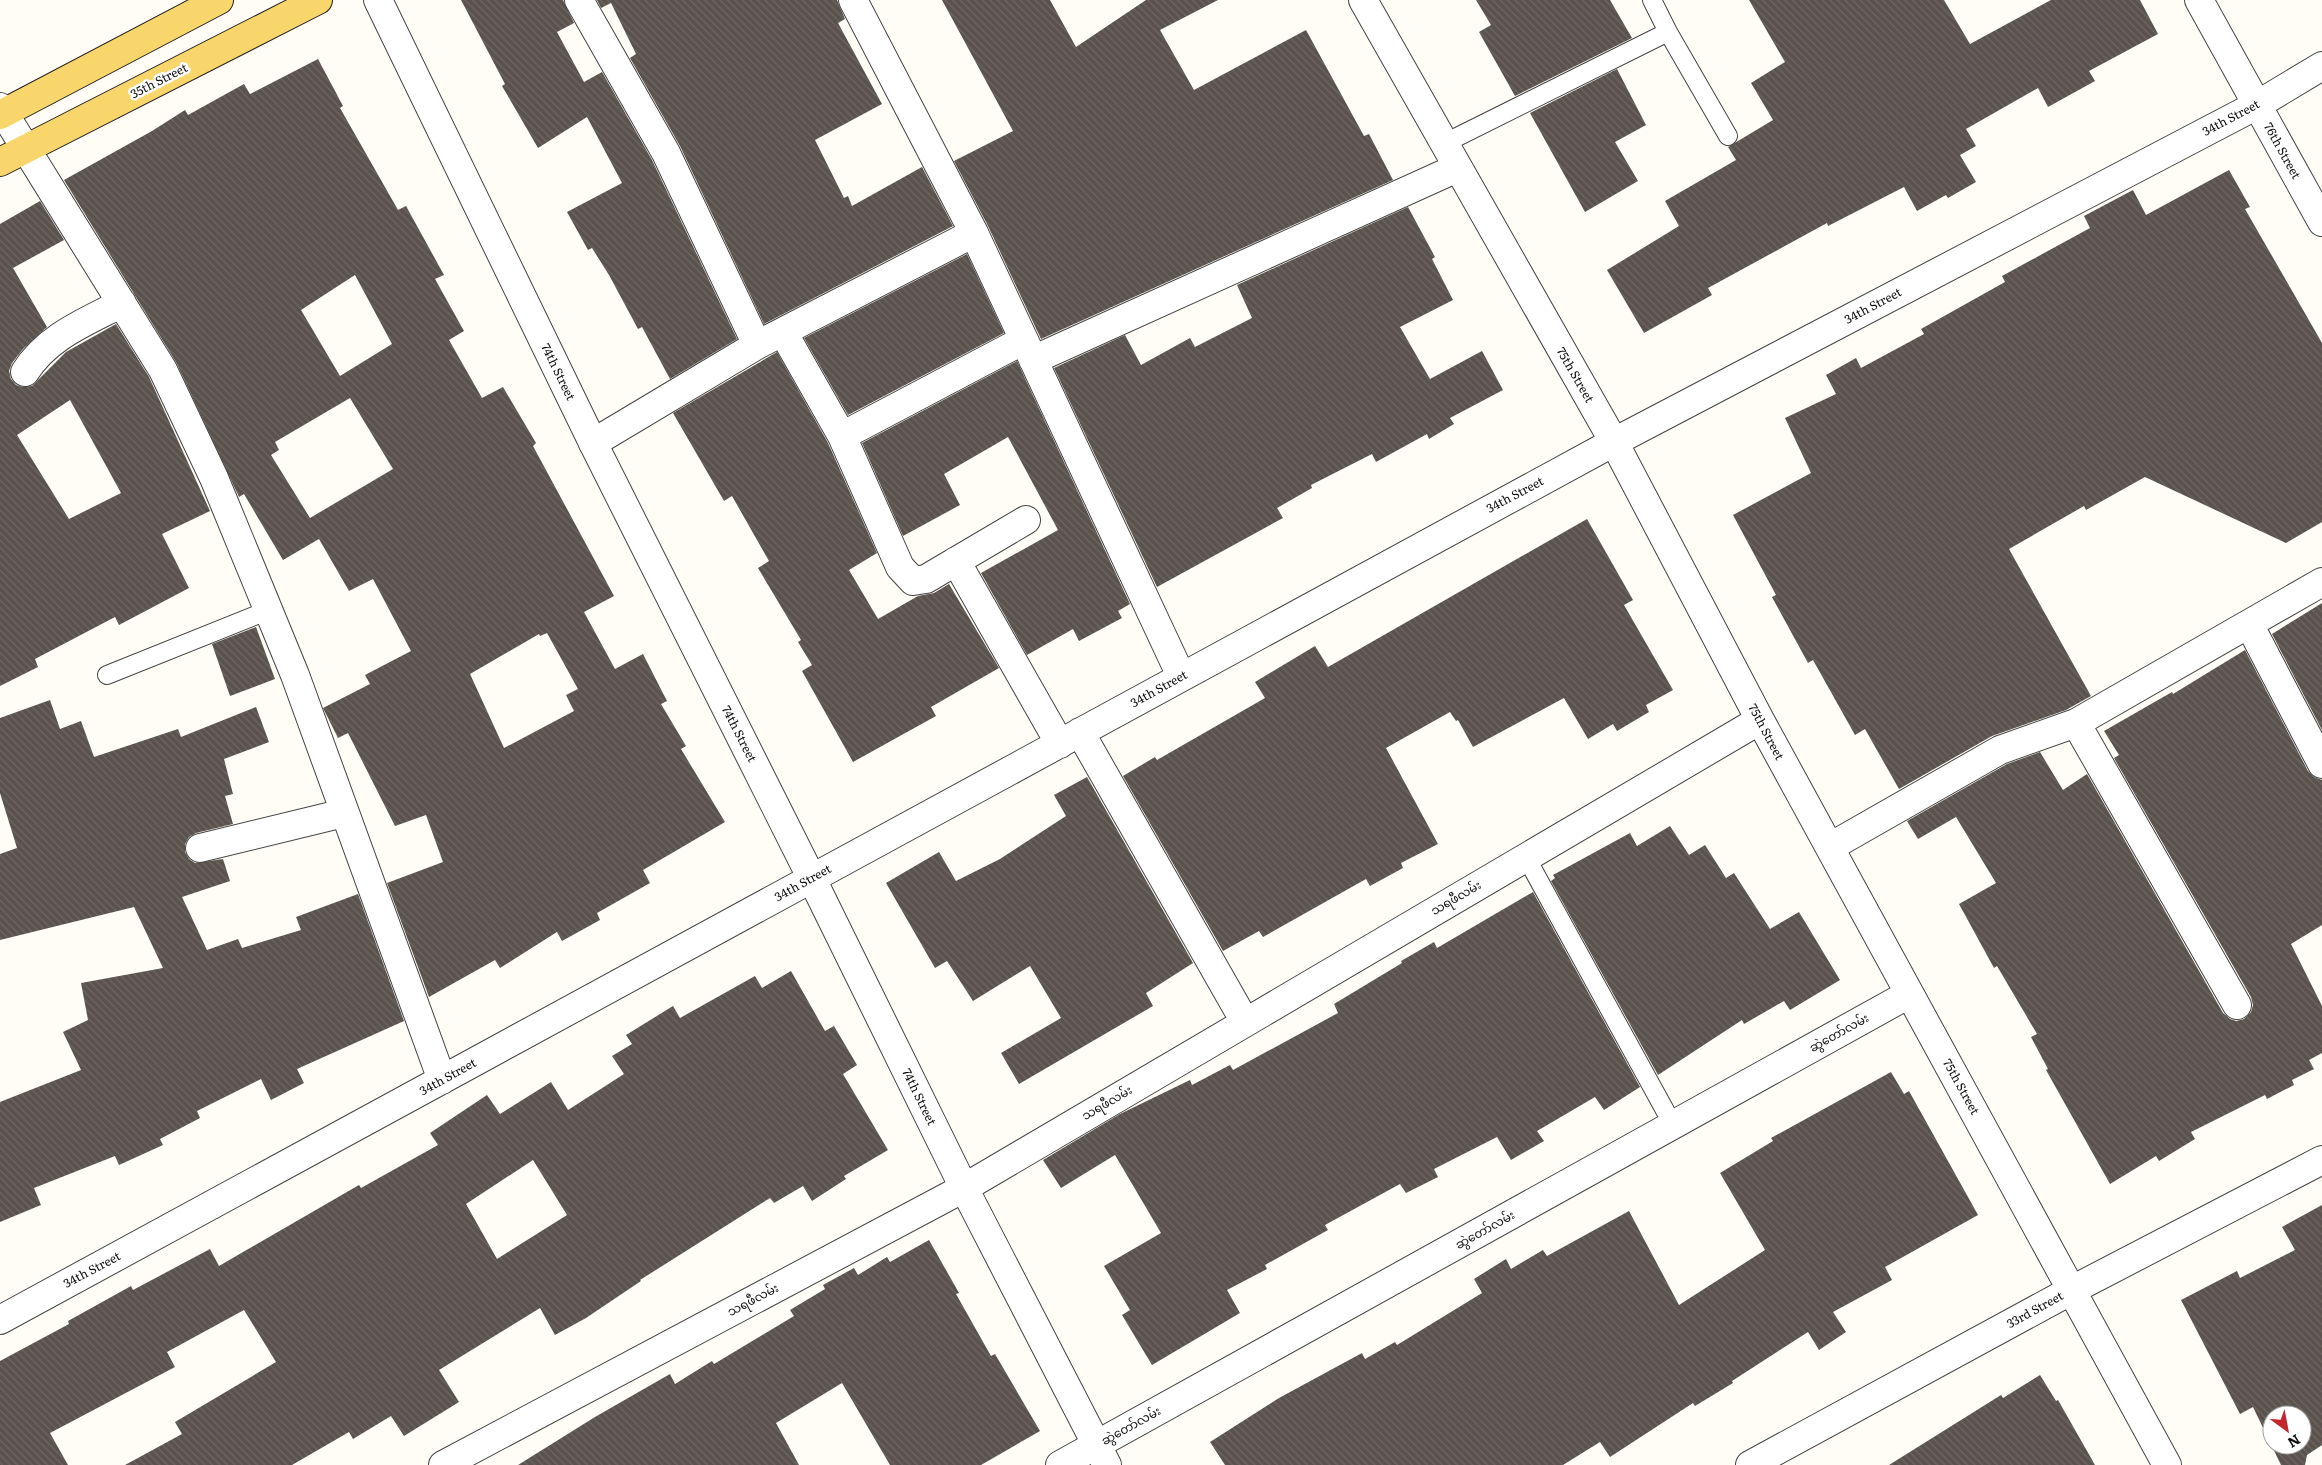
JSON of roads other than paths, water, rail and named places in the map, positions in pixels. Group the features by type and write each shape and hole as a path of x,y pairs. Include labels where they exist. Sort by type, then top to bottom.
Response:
{"main road":[{"path":"1,111 219,0"},
{"name":"35th Street","path":"0,162 318,0"}],"street":[{"name":"74th Street","path":"378,0 593,443 812,878 964,1188 1102,1455"},
{"path":"579,0 666,153 757,345"},
{"path":"852,0 974,233 1181,676"},
{"name":"75th Street","path":"1363,0 1442,144 1614,442 1760,720 2168,1465"},
{"name":"76th Street","path":"2199,0 2322,222"},
{"name":"34th Street","path":"0,1320 1614,442 2257,105 2322,66"},
{"path":"1,111 163,370 214,478 295,675 442,1080"},
{"path":"842,436 1029,350 1456,168"},
{"path":"593,443 757,345 974,233"},
{"path":"25,372 33,358 50,342 122,303"},
{"path":"783,332 842,436 900,567 913,581 926,579 1026,520"},
{"path":"956,561 1070,738 1245,1022"},
{"path":"1830,847 2000,750 2076,723 2322,582"},
{"path":"2249,624 2322,764"},
{"name":"သရဖီလမ်း","path":"443,1465 964,1188 1760,720"},
{"path":"2076,723 2237,1005"},
{"path":"200,848 344,813"},
{"name":"ဆွဲတော်လမ်း","path":"1060,1465 1102,1455 1673,1125 1910,994"},
{"name":"33rd Street","path":"1750,1465 2072,1290 2322,1160"}],"lane":[{"path":"1652,0 1668,32 1728,136"},
{"path":"1442,144 1668,32"},
{"path":"106,675 269,610"},
{"path":"1526,857 1673,1125"}]}
